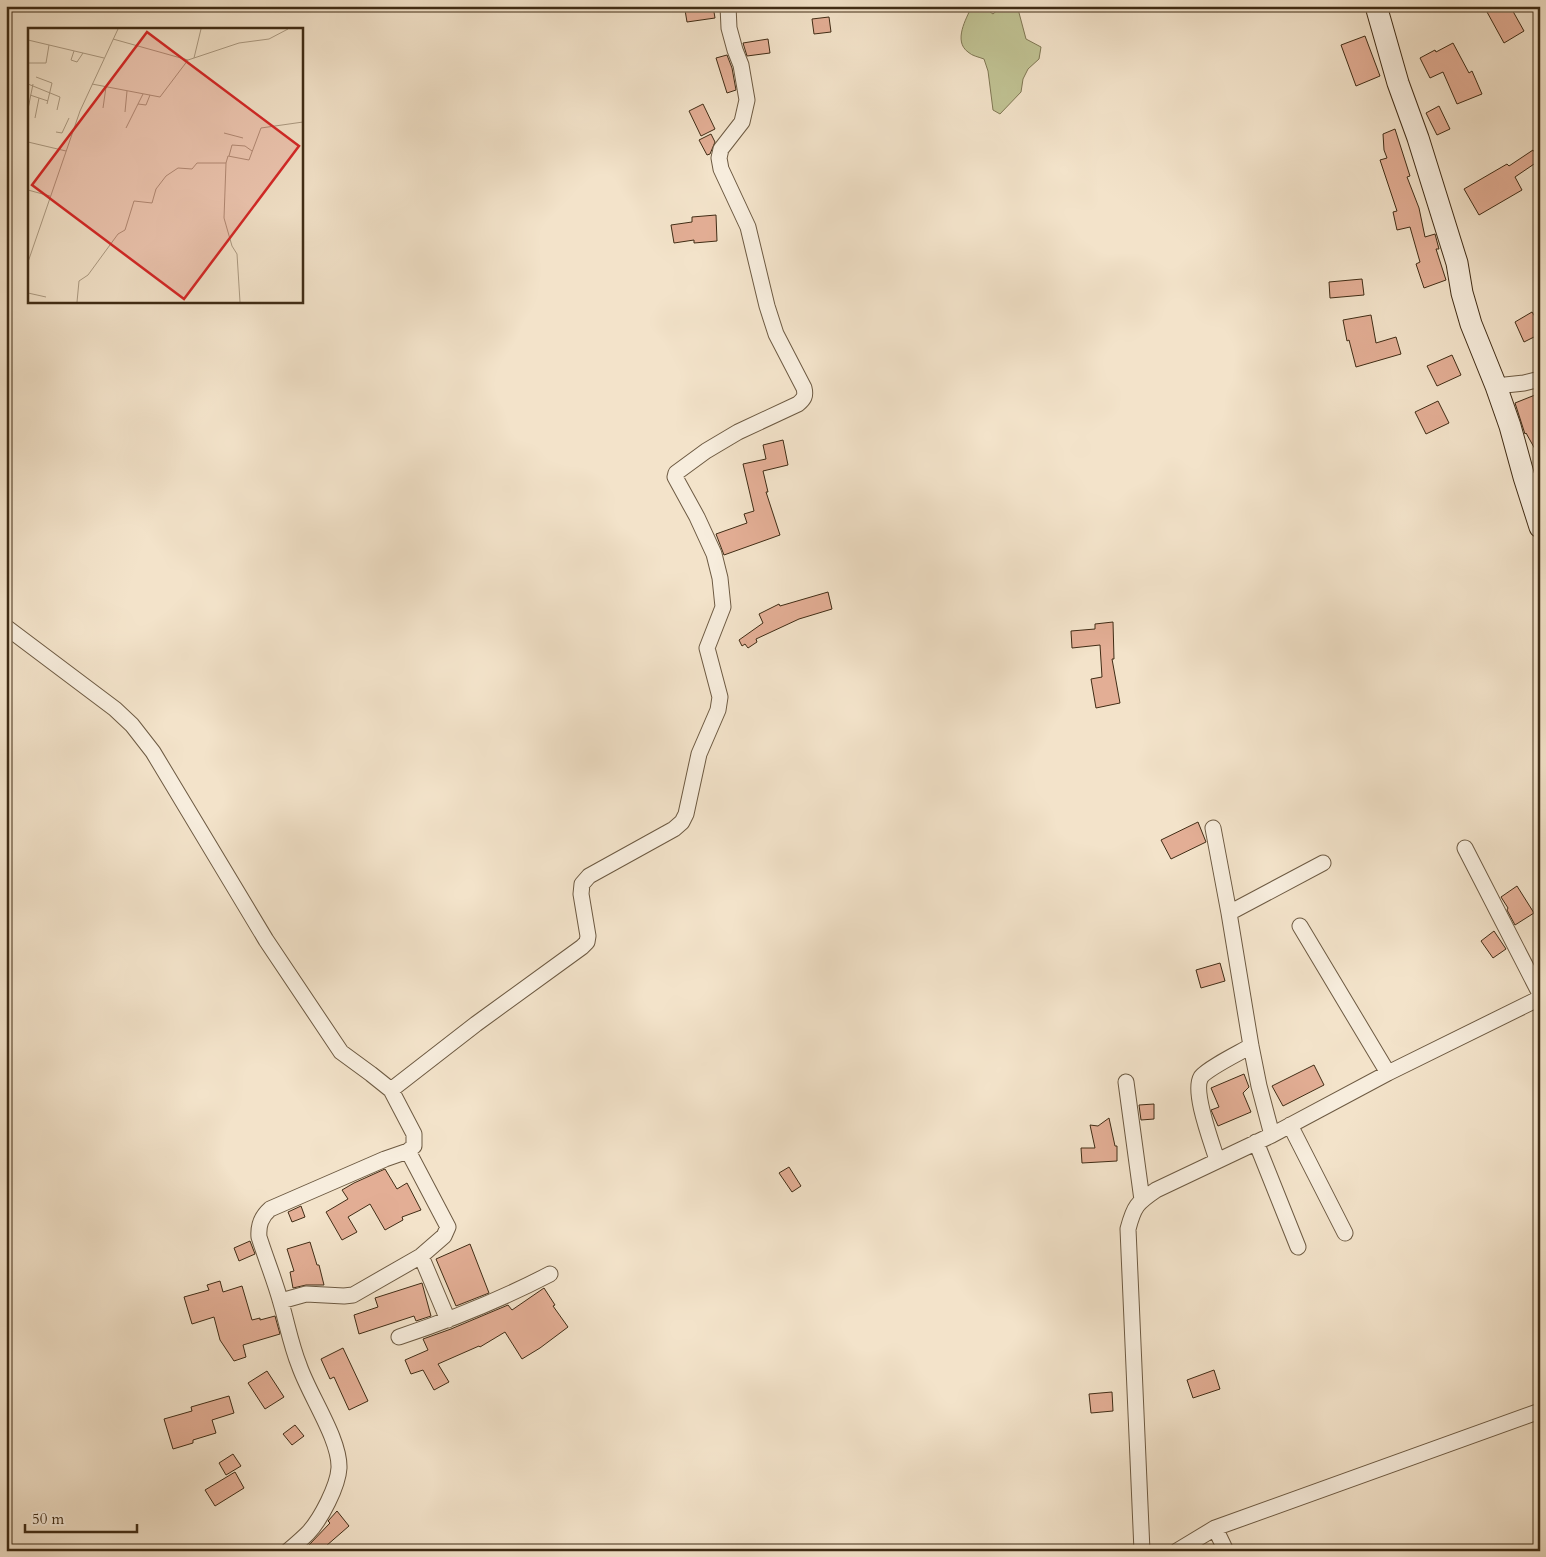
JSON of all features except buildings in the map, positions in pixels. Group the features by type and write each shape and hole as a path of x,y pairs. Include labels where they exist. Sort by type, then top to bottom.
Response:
{"street":[{"path":"391,1090 476,1024 582,947 587,942 588,936 581,894 582,884 590,876 674,830 682,822 686,814 699,754 718,710 720,697 707,648 723,607 720,578 714,554 697,517 675,477 676,473 706,451 738,432 798,404 804,400 805,394 804,388 776,334 767,306 748,227 720,169 719,158 721,150 742,122 747,100 741,65 729,28 728,6"},
{"path":"1382,8 1398,84 1418,138 1457,263 1462,293 1471,324 1510,426 1540,527"},
{"path":"1496,386 1540,379"},
{"path":"6,627 115,709 132,725 153,752 266,940 340,1052 391,1090 414,1134 414,1146 408,1151 279,1204 263,1215 258,1227 259,1237 281,1301 299,1365 335,1443 339,1462 334,1488 316,1523 288,1551"},
{"path":"1213,828 1251,1046 1272,1135"},
{"path":"1465,848 1540,994"},
{"path":"1229,913 1323,863"},
{"path":"1300,926 1388,1073"},
{"path":"1142,1551 1128,1229 1132,1212 1142,1200 1156,1190 1272,1135 1388,1073 1540,998"},
{"path":"1217,1160 1198,1091 1201,1078 1209,1070 1251,1046"},
{"path":"1126,1082 1142,1200"},
{"path":"1290,1125 1344,1233"},
{"path":"1256,1142 1298,1247"},
{"path":"281,1301 306,1294 353,1295 421,1256 444,1236 448,1227 408,1151"},
{"path":"421,1256 448,1320"},
{"path":"399,1337 448,1320 520,1290 550,1274"},
{"path":"1177,1551 1215,1528 1540,1410"},
{"path":"1215,1528 1226,1551"}],"green space":[{"path":"972,6 982,6 993,14 1002,6 1011,6 1018,9 1026,39 1041,47 1039,59 1028,69 1023,79 1021,92 1000,114 993,110 988,71 984,59 970,53 961,42 962,30"}]}
